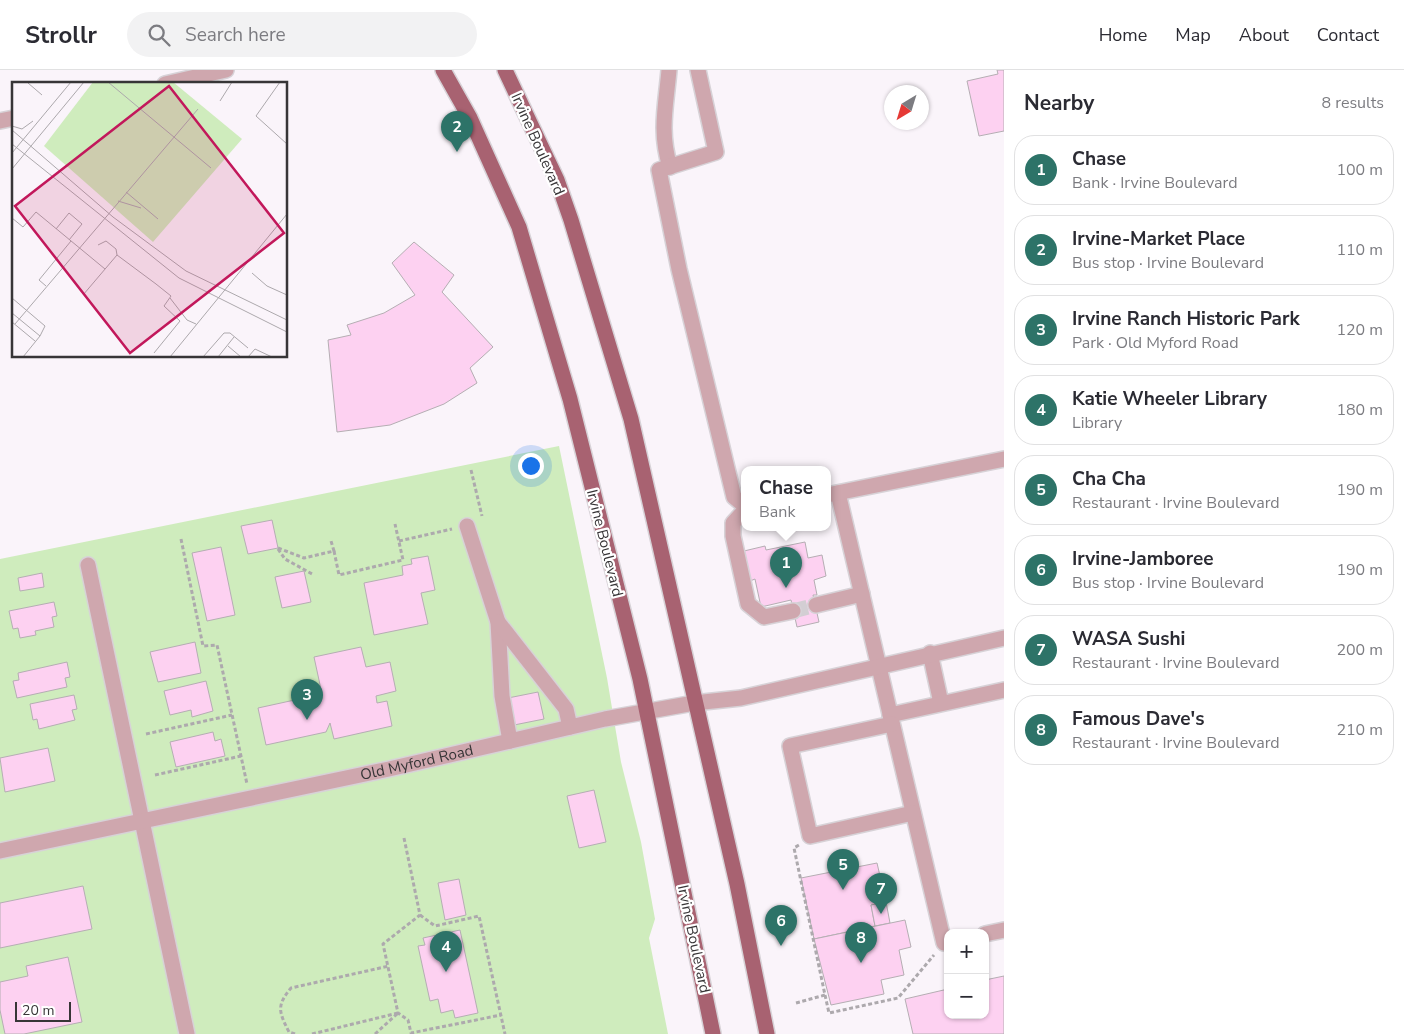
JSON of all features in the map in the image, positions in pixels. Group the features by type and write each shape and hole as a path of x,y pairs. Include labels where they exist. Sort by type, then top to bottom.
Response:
{"main road":[{"name":"Irvine Boulevard","path":"443,70 470,118 519,227 570,399 647,712 714,1034"},
{"name":"Irvine Boulevard","path":"505,70 557,180 571,220 630,419 737,884 767,1034"}],"street":[{"path":"174,82 226,70"},
{"path":"670,70 662,130 664,147 670,167"},
{"path":"698,70 716,152 659,170 678,269 734,497 741,503"},
{"path":"944,935 913,813 862,594 833,494 1004,459"},
{"path":"741,514 733,523 733,536 748,604 764,617 793,610"},
{"path":"467,526 498,622 502,696 510,741"},
{"path":"88,566 140,823 187,1034"},
{"path":"816,605 862,594"},
{"path":"498,622 566,709 570,727"},
{"name":"Old Myford Road","path":"0,850 140,823 570,727 694,703 741,698 930,653 1004,638"},
{"path":"930,653 941,704"},
{"path":"913,813 810,836 790,746 891,720 941,704 1004,690"},
{"path":"989,933 1004,930"}],"path":[{"path":"399,541 483,523 471,470"},
{"path":"331,541 340,575 403,560 395,524"},
{"path":"181,539 203,646 217,645 250,799"},
{"path":"314,575 285,559 278,548 304,558 334,551"},
{"path":"146,734 232,716"},
{"path":"155,775 241,756"},
{"path":"810,836 794,848 829,1013 898,998 944,945"},
{"path":"404,838 420,915 434,926 480,916 505,1034"},
{"path":"420,915 383,944 398,1013 408,1020 411,1033 501,1015"},
{"path":"295,1034 289,1032 280,1014 281,1000 291,988 388,966"},
{"path":"796,1003 825,995"},
{"path":"312,1034 398,1013"},
{"path":"375,1034 398,1013"}],"green space":[{"path":"559,446 607,678 621,762 641,842 655,919 649,938 668,1034 0,1034 0,559"}],"building":[{"path":"997,70 1004,70 1004,131 979,136 967,81 998,74"},
{"path":"414,242 454,275 442,292 493,347 470,368 477,383 444,404 390,425 337,432 328,340 351,335 347,325 384,313 415,295 392,263"},
{"path":"272,520 278,548 248,554 241,526"},
{"path":"805,542 808,558 822,555 826,576 814,580 817,595 813,595 819,622 797,627 791,600 761,607 755,579 750,581 744,551 765,546 766,550"},
{"path":"221,547 235,615 207,621 192,553"},
{"path":"428,556 435,590 421,593 428,624 374,635 364,583 403,575 402,566 412,564 411,559"},
{"path":"304,571 311,602 282,608 275,577"},
{"path":"42,573 44,587 20,591 18,578"},
{"path":"54,602 57,616 52,617 54,627 35,631 36,635 20,638 18,628 13,629 9,611"},
{"path":"195,642 201,673 158,682 150,652"},
{"path":"361,647 366,667 390,662 396,691 376,696 377,703 387,701 392,726 334,739 330,723 326,732 266,745 258,708 322,694 314,657"},
{"path":"67,662 70,677 65,678 67,687 17,698 13,681 19,680 18,673"},
{"path":"206,681 213,711 192,717 191,710 170,715 164,691"},
{"path":"538,692 544,719 514,725 508,698"},
{"path":"74,695 77,709 72,710 75,720 39,729 37,719 33,720 30,704"},
{"path":"213,732 215,741 221,739 225,756 176,767 170,742"},
{"path":"48,748 55,781 5,792 0,758"},
{"path":"594,790 606,842 579,848 567,796"},
{"path":"877,863 886,902 871,905 875,926 814,939 801,878"},
{"path":"459,879 466,915 445,920 438,883"},
{"path":"83,886 92,929 0,948 0,903"},
{"path":"886,902 890,923 875,926 871,905"},
{"path":"905,920 911,947 899,950 904,975 881,980 884,994 831,1005 814,939"},
{"path":"460,930 478,1013 455,1018 453,1010 441,1013 438,999 430,1001 418,946 425,945 423,938"},
{"path":"68,957 82,1022 24,1034 5,1034 0,1010 0,982 28,976 26,966"},
{"path":"1004,976 1004,1034 913,1034 905,999 944,990 944,1019 989,1019 989,979"}],"tunnel":[{"path":"793,611 816,605"}],"place":[{"name":"Irvine-Market Place","path":"457,152"},
{"name":"Chase","path":"786,588"},
{"name":"Irvine Ranch Historic Park","path":"307,720"},
{"name":"Cha Cha","path":"843,890"},
{"name":"WASA Sushi","path":"881,914"},
{"name":"Irvine-Jamboree","path":"781,946"},
{"name":"Famous Dave's","path":"861,963"},
{"name":"Katie Wheeler Library","path":"446,972"}]}
